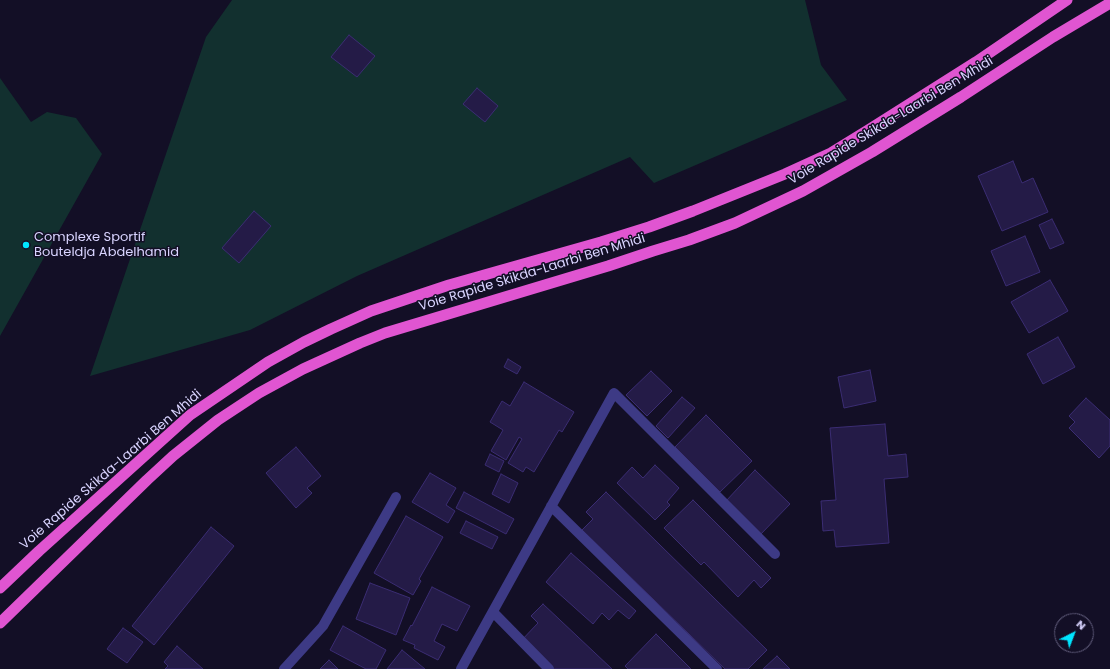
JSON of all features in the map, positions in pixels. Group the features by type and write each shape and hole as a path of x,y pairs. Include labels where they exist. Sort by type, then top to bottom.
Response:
{"highway":[{"name":"Voie Rapide Skikda-Laarbi Ben Mhidi","path":"0,588 190,415 268,362 324,332 372,311 449,285 649,227 693,212 785,174 831,153 870,129 976,62 1067,0"},
{"name":"Voie Rapide Skikda-Laarbi Ben Mhidi","path":"0,623 167,461 218,420 259,393 303,369 385,333 608,266 689,240 749,217 803,192 872,152 961,97 1053,37 1110,3"}],"street":[{"path":"461,669 614,392 775,554"},
{"path":"284,669 323,626 396,497"},
{"path":"551,506 717,669"},
{"path":"493,612 549,669"}],"green space":[{"path":"232,0 805,0 821,65 847,100 654,183 630,157 357,276 250,330 90,376 206,37"},
{"name":"Complexe Sportif Bouteldja Abdelhamid","path":"0,78 31,122 47,112 76,118 102,154 0,336"}],"building":[{"path":"349,35 375,56 357,77 331,57"},
{"path":"477,88 498,106 485,122 463,104"},
{"path":"1013,161 1022,183 1033,178 1048,212 1002,231 978,176"},
{"path":"254,211 271,226 239,263 222,248"},
{"path":"1052,219 1064,243 1050,249 1039,225"},
{"path":"1025,236 1040,272 1006,286 991,251"},
{"path":"1050,280 1068,311 1029,333 1011,302"},
{"path":"1058,337 1075,367 1043,384 1027,354"},
{"path":"508,359 521,367 517,374 504,367"},
{"path":"870,370 876,401 844,408 838,377"},
{"path":"651,371 672,391 647,416 626,395"},
{"path":"524,382 574,412 562,432 559,430 534,472 526,467 523,472 508,463 522,439 519,437 506,460 491,451 503,430 490,422 502,401 510,406"},
{"path":"682,397 695,408 668,438 656,426"},
{"path":"1086,398 1110,420 1110,446 1099,458 1069,428 1075,422 1069,416"},
{"path":"706,415 752,461 720,492 675,447"},
{"path":"885,424 888,456 906,454 908,477 884,479 889,543 836,547 834,530 823,531 821,501 836,500 830,428"},
{"path":"296,447 321,476 307,488 312,493 296,508 266,473"},
{"path":"490,454 504,461 499,472 485,465"},
{"path":"655,465 679,488 667,502 670,505 655,520 617,483 632,467 643,478"},
{"path":"755,470 790,504 759,536 725,502"},
{"path":"430,473 456,488 446,505 455,511 448,523 412,502"},
{"path":"501,474 518,483 509,503 492,494"},
{"path":"464,492 514,519 506,534 456,508"},
{"path":"606,492 767,650 748,669 725,669 582,530 593,519 586,512"},
{"path":"693,500 771,578 761,588 754,580 738,597 704,562 701,565 664,528"},
{"path":"406,516 443,537 419,579 421,581 413,595 374,573"},
{"path":"466,521 498,537 492,549 460,533"},
{"path":"211,527 234,546 154,645 132,626"},
{"path":"571,553 636,611 629,619 618,610 609,620 602,613 593,624 546,582"},
{"path":"370,583 410,598 396,635 356,619"},
{"path":"432,587 470,606 457,631 442,624 434,641 445,647 438,660 414,648 415,645 403,640"},
{"path":"543,604 612,669 546,669 519,643 538,623 531,616"},
{"path":"343,626 386,650 376,669 366,669 330,650"},
{"path":"123,628 143,642 127,663 107,649"},
{"path":"656,634 691,669 628,669 625,666"},
{"path":"177,646 203,669 165,669 168,666 164,662"},
{"path":"402,650 425,669 387,669"},
{"path":"777,656 790,669 763,669"},
{"path":"329,660 338,669 320,669"}],"place":[{"name":"Complexe Sportif Bouteldja Abdelhamid","path":"26,245"}]}
